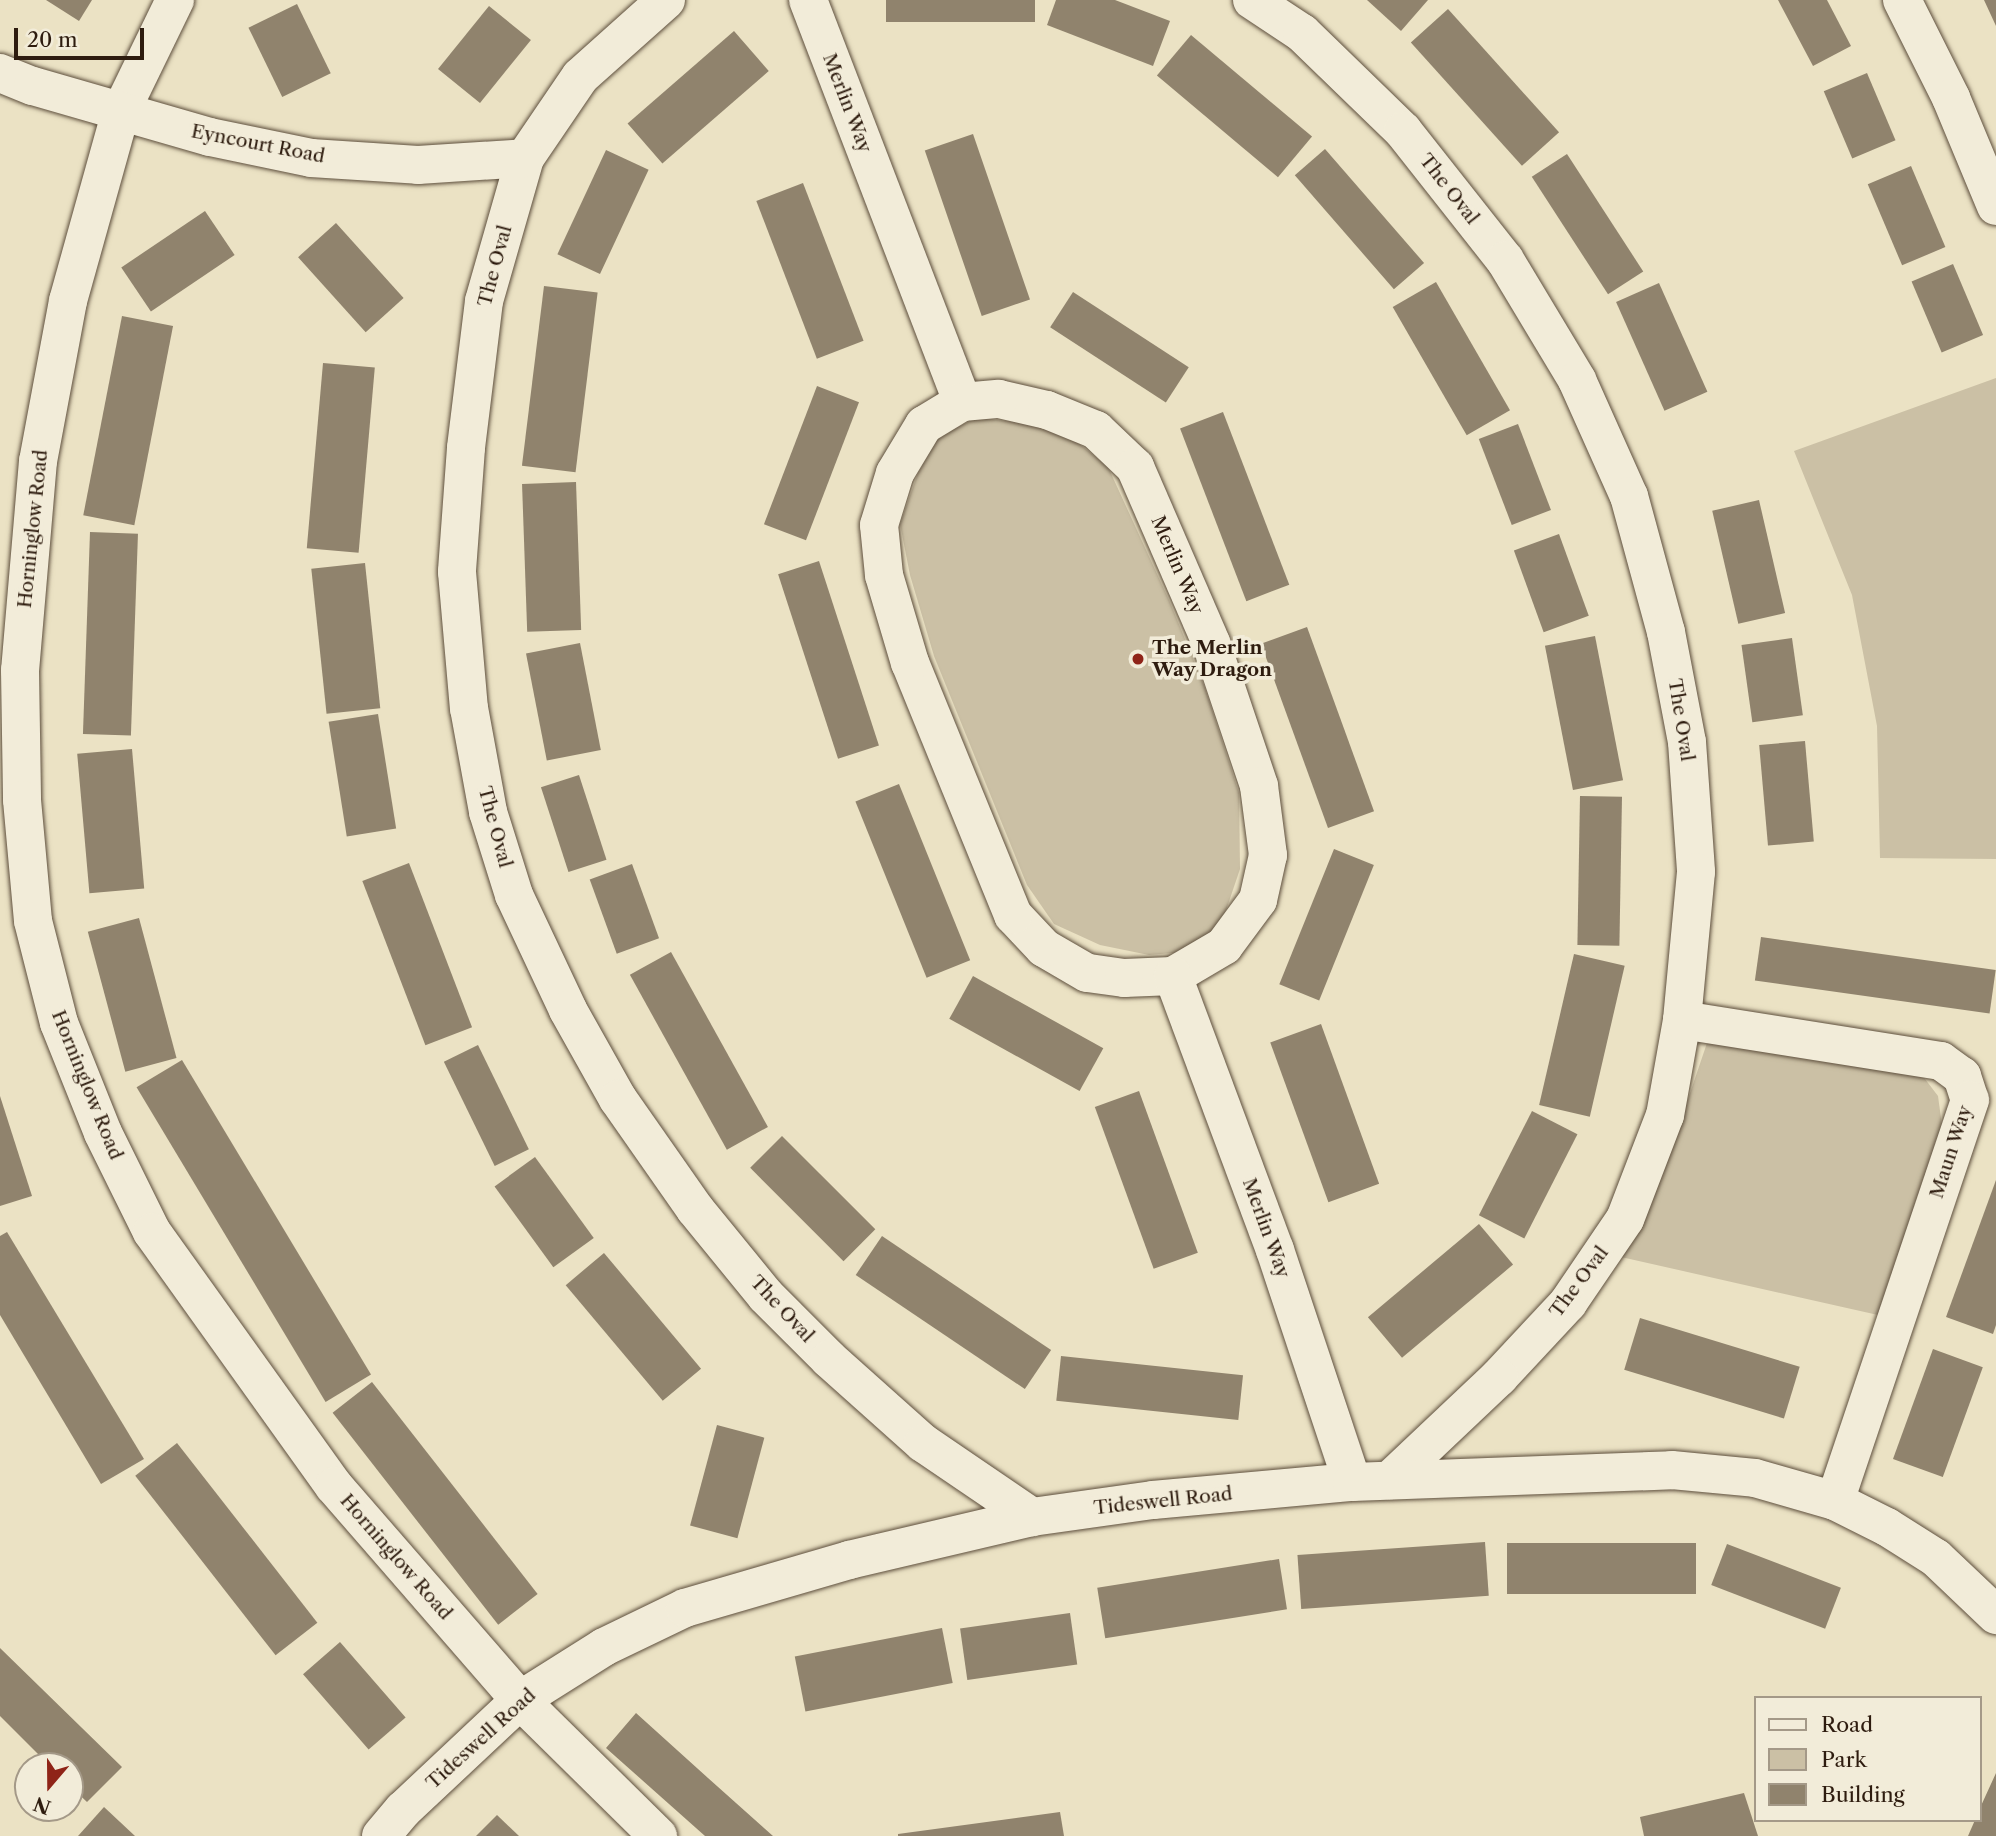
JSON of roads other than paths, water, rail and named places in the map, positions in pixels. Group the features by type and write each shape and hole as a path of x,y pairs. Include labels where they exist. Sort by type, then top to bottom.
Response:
{"street":[{"name":"Horninglow Road","path":"175,0 121,111 68,301 38,461 19,670 22,800 36,934 59,1023 103,1133 152,1232 334,1486 520,1700 658,1836"},
{"name":"The Oval","path":"666,0 580,76 524,158 484,301 466,448 457,572 469,708 488,812 514,895 568,1010 618,1100 695,1209 766,1296 828,1359 923,1443 1032,1517"},
{"name":"Merlin Way","path":"808,0 962,402"},
{"name":"The Oval","path":"1252,0 1302,33 1403,131 1505,260 1577,380 1629,496 1667,632 1687,742 1696,872 1682,1020 1665,1115 1625,1220 1568,1303 1499,1377 1390,1480"},
{"path":"1902,0 1951,98 1996,206"},
{"name":"Eyncourt Road","path":"0,73 210,137 311,158 418,165 524,158"},
{"name":"Merlin Way","path":"999,399 1047,410 1096,430 1125,457 1135,467 1211,643 1259,786 1268,855 1258,900 1224,946 1172,976 1124,978 1087,973 1044,948 1013,915 910,663 884,575 879,525 895,473 924,425 962,402 999,399"},
{"name":"Merlin Way","path":"1172,976 1275,1250 1352,1482"},
{"name":"Maun Way","path":"1682,1020 1941,1061 1962,1076 1970,1100 1835,1501"},
{"name":"Tideswell Road","path":"381,1836 403,1810 520,1700 604,1647 685,1608 849,1560 1032,1517 1153,1500 1390,1480 1672,1470 1755,1478 1835,1501 1887,1527 1937,1558 1996,1615"}],"place":[{"name":"The Merlin Way Dragon","path":"1138,659"}]}
